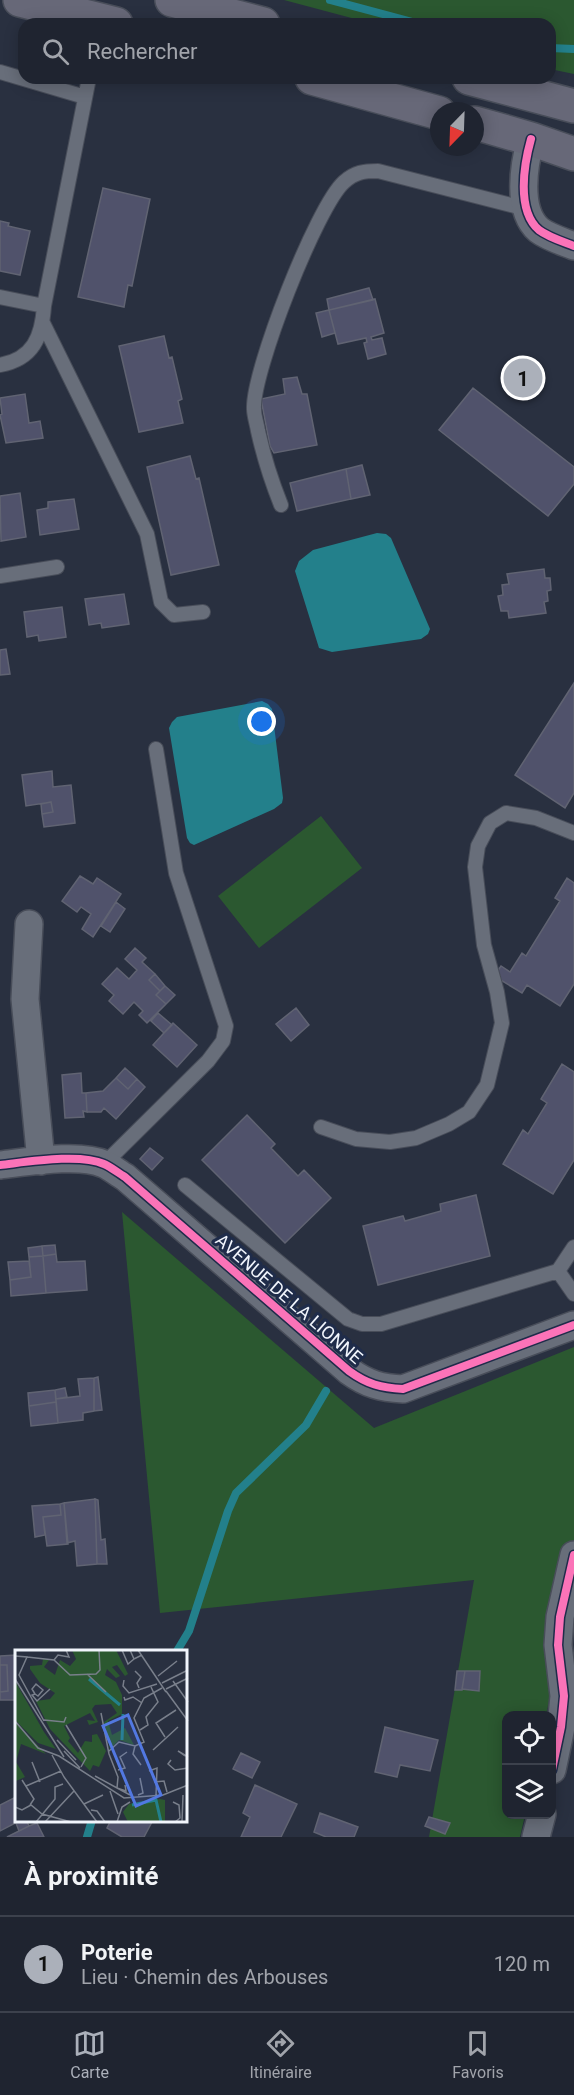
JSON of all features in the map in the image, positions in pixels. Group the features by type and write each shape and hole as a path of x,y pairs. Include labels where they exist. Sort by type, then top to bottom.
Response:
{"main road":[{"path":"20,0 71,18"},
{"path":"172,0 240,18"},
{"path":"334,84 430,111"},
{"path":"492,84 574,106"},
{"path":"484,126 574,154"}],"street":[{"path":"531,139 523,190 529,216 539,230 574,246"},
{"path":"29,924 25,999 41,1161"},
{"name":"AVENUE DE LA LIONNE","path":"0,1165 90,1160 104,1164 124,1177 349,1371 363,1381 376,1386 403,1389 574,1325"},
{"path":"553,1765 564,1696 558,1645 560,1617 574,1555"},
{"path":"536,1837 541,1819"}],"lane":[{"path":"0,72 18,77"},
{"path":"41,84 85,97"},
{"path":"0,365 15,362 33,347 43,323 44,306 88,84"},
{"path":"281,505 266,467 254,410 255,394 261,367 301,259 332,195 345,181 360,171 378,171 527,209"},
{"path":"0,297 44,306"},
{"path":"43,323 147,534 161,602 174,615 203,612"},
{"path":"0,576 57,567"},
{"path":"104,1164 208,1060 223,1041 226,1026 176,873 156,749"},
{"path":"321,1127 356,1139 390,1143 416,1138 449,1124 469,1112 487,1085 502,1023 497,992 484,945 475,867 478,846 490,824 506,813 536,818 574,834"},
{"path":"185,1185 348,1319 362,1323 381,1324 558,1271 574,1246"},
{"path":"558,1271 574,1294"}],"green space":[{"path":"284,0 574,0 574,74 556,70 556,18 352,18"},
{"path":"321,816 362,868 259,948 218,896"},
{"path":"122,1212 374,1428 574,1347 574,1582 547,1711 502,1711 502,1819 524,1819 520,1837 429,1837 474,1580 160,1613"}],"water":[{"path":"377,533 386,534 391,538 430,629 428,634 421,639 332,652 319,648 295,571 299,561 313,550"},
{"path":"262,701 272,709 282,803 274,809 194,845 187,838 169,728 177,717"}],"building":[{"path":"103,188 150,199 132,286 128,285 124,307 78,297"},
{"path":"0,221 9,223 8,226 30,231 20,275 0,271"},
{"path":"369,288 373,300 329,310 327,299"},
{"path":"375,299 384,333 371,337 372,340 382,338 386,354 368,359 364,343 367,342 366,338 338,344 329,310"},
{"path":"329,310 335,333 322,337 316,313"},
{"path":"164,336 169,358 172,357 182,399 178,401 183,423 139,432 119,346"},
{"path":"297,377 302,394 307,394 317,445 274,453 270,446 261,399 285,394 283,379"},
{"path":"473,388 574,467 574,484 548,516 439,430"},
{"path":"25,394 29,423 40,421 43,438 6,443 0,415 2,414 0,398"},
{"path":"190,456 196,479 199,478 219,565 171,575 147,467"},
{"path":"362,465 370,495 351,499 346,469"},
{"path":"346,469 351,499 297,511 290,483"},
{"path":"20,493 26,537 1,541 0,496"},
{"path":"74,499 79,529 40,535 37,510 48,508 48,502"},
{"path":"544,569 545,578 550,578 551,590 547,591 548,601 544,602 546,613 509,618 508,611 501,611 498,596 503,595 502,585 509,584 507,574"},
{"path":"124,594 129,624 102,628 101,623 89,625 85,599"},
{"path":"62,607 66,637 39,641 38,635 27,637 24,612"},
{"path":"6,649 10,674 0,675 0,650"},
{"path":"574,683 574,793 565,808 515,775"},
{"path":"52,771 53,787 71,785 75,823 44,827 42,814 53,812 51,802 26,806 22,775"},
{"path":"51,802 53,812 42,814 41,804"},
{"path":"80,876 93,884 97,878 121,894 93,937 82,929 91,914 81,907 77,912 62,901"},
{"path":"567,878 574,883 574,984 560,1006 527,985 522,993 494,976 501,966 510,972 522,953 526,956 560,901 555,898"},
{"path":"116,902 125,909 110,932 101,926"},
{"path":"135,948 146,958 142,962 155,974 149,980 160,991 156,995 166,1004 147,1023 139,1015 143,1011 134,1002 123,1014 109,1001 114,995 102,984 117,968 129,979 137,970 125,959"},
{"path":"155,974 165,986 160,991 149,980"},
{"path":"165,986 175,995 166,1004 156,995"},
{"path":"296,1008 309,1025 291,1041 276,1024"},
{"path":"158,1013 172,1025 164,1033 151,1021"},
{"path":"173,1023 197,1045 177,1067 153,1045"},
{"path":"562,1064 574,1072 574,1160 553,1194 503,1164 523,1130 528,1134 547,1103 541,1099"},
{"path":"125,1068 137,1079 128,1089 116,1078"},
{"path":"81,1073 82,1093 86,1093 87,1112 83,1111 84,1117 65,1118 62,1075"},
{"path":"116,1078 128,1089 137,1079 145,1087 116,1119 104,1108 101,1112 87,1112 86,1093 103,1091"},
{"path":"247,1115 275,1144 271,1148 298,1176 304,1170 331,1198 285,1243 202,1160"},
{"path":"150,1148 163,1158 152,1170 140,1159"},
{"path":"476,1195 490,1256 378,1285 363,1226 403,1216 405,1221 441,1211 440,1204"},
{"path":"55,1245 56,1254 43,1256 42,1246"},
{"path":"42,1246 43,1256 29,1257 28,1248"},
{"path":"56,1254 57,1262 85,1261 87,1290 46,1293 43,1256"},
{"path":"43,1256 46,1293 11,1296 10,1280 31,1277 29,1257"},
{"path":"29,1261 31,1277 10,1280 8,1262"},
{"path":"98,1377 102,1410 94,1411 94,1378"},
{"path":"94,1378 94,1411 83,1413 83,1420 58,1423 56,1399 80,1396 78,1379"},
{"path":"65,1388 67,1397 56,1399 55,1390"},
{"path":"55,1390 56,1402 29,1406 28,1393"},
{"path":"56,1402 58,1423 31,1426 29,1406"},
{"path":"95,1499 98,1500 101,1540 105,1539 107,1564 97,1564"},
{"path":"95,1499 97,1564 77,1566 75,1541 67,1543 64,1503"},
{"path":"64,1503 68,1544 47,1546 43,1517 61,1515 60,1504"},
{"path":"60,1504 61,1515 43,1517 45,1535 35,1537 32,1506"},
{"path":"15,1655 15,1700 0,1700 0,1692 8,1691 7,1665 0,1665 0,1656"},
{"path":"0,1665 7,1665 8,1691 0,1692"},
{"path":"457,1671 465,1671 462,1690 455,1690"},
{"path":"465,1671 480,1671 479,1691 462,1689"},
{"path":"385,1727 438,1740 430,1771 400,1765 397,1777 375,1772"},
{"path":"241,1753 260,1762 252,1778 233,1769"},
{"path":"255,1785 297,1804 281,1837 241,1837 250,1817 243,1813"},
{"path":"15,1798 15,1822 17,1822 0,1831 0,1805"},
{"path":"320,1813 358,1827 354,1837 326,1837 314,1832"},
{"path":"429,1817 450,1823 445,1834 425,1826"},
{"path":"27,1822 29,1826 19,1831 16,1823"},
{"path":"110,1822 152,1822 144,1837 122,1837 107,1828"},
{"path":"37,1823 44,1837 7,1837 29,1826"}],"waterway":[{"path":"330,0 398,18"},
{"path":"556,48 574,49"},
{"path":"178,1650 189,1631 236,1493 306,1425 326,1391"},
{"path":"87,1837 91,1822"}],"cycle path":[{"path":"531,139 524,174 527,211 539,230 574,246"},
{"path":"0,1165 68,1159 104,1164 125,1177 349,1371 362,1379 388,1388 403,1389 574,1325"},
{"path":"553,1765 561,1727 564,1696 558,1645 560,1617 574,1555"}],"place":[{"name":"Poterie","path":"523,378"}]}
